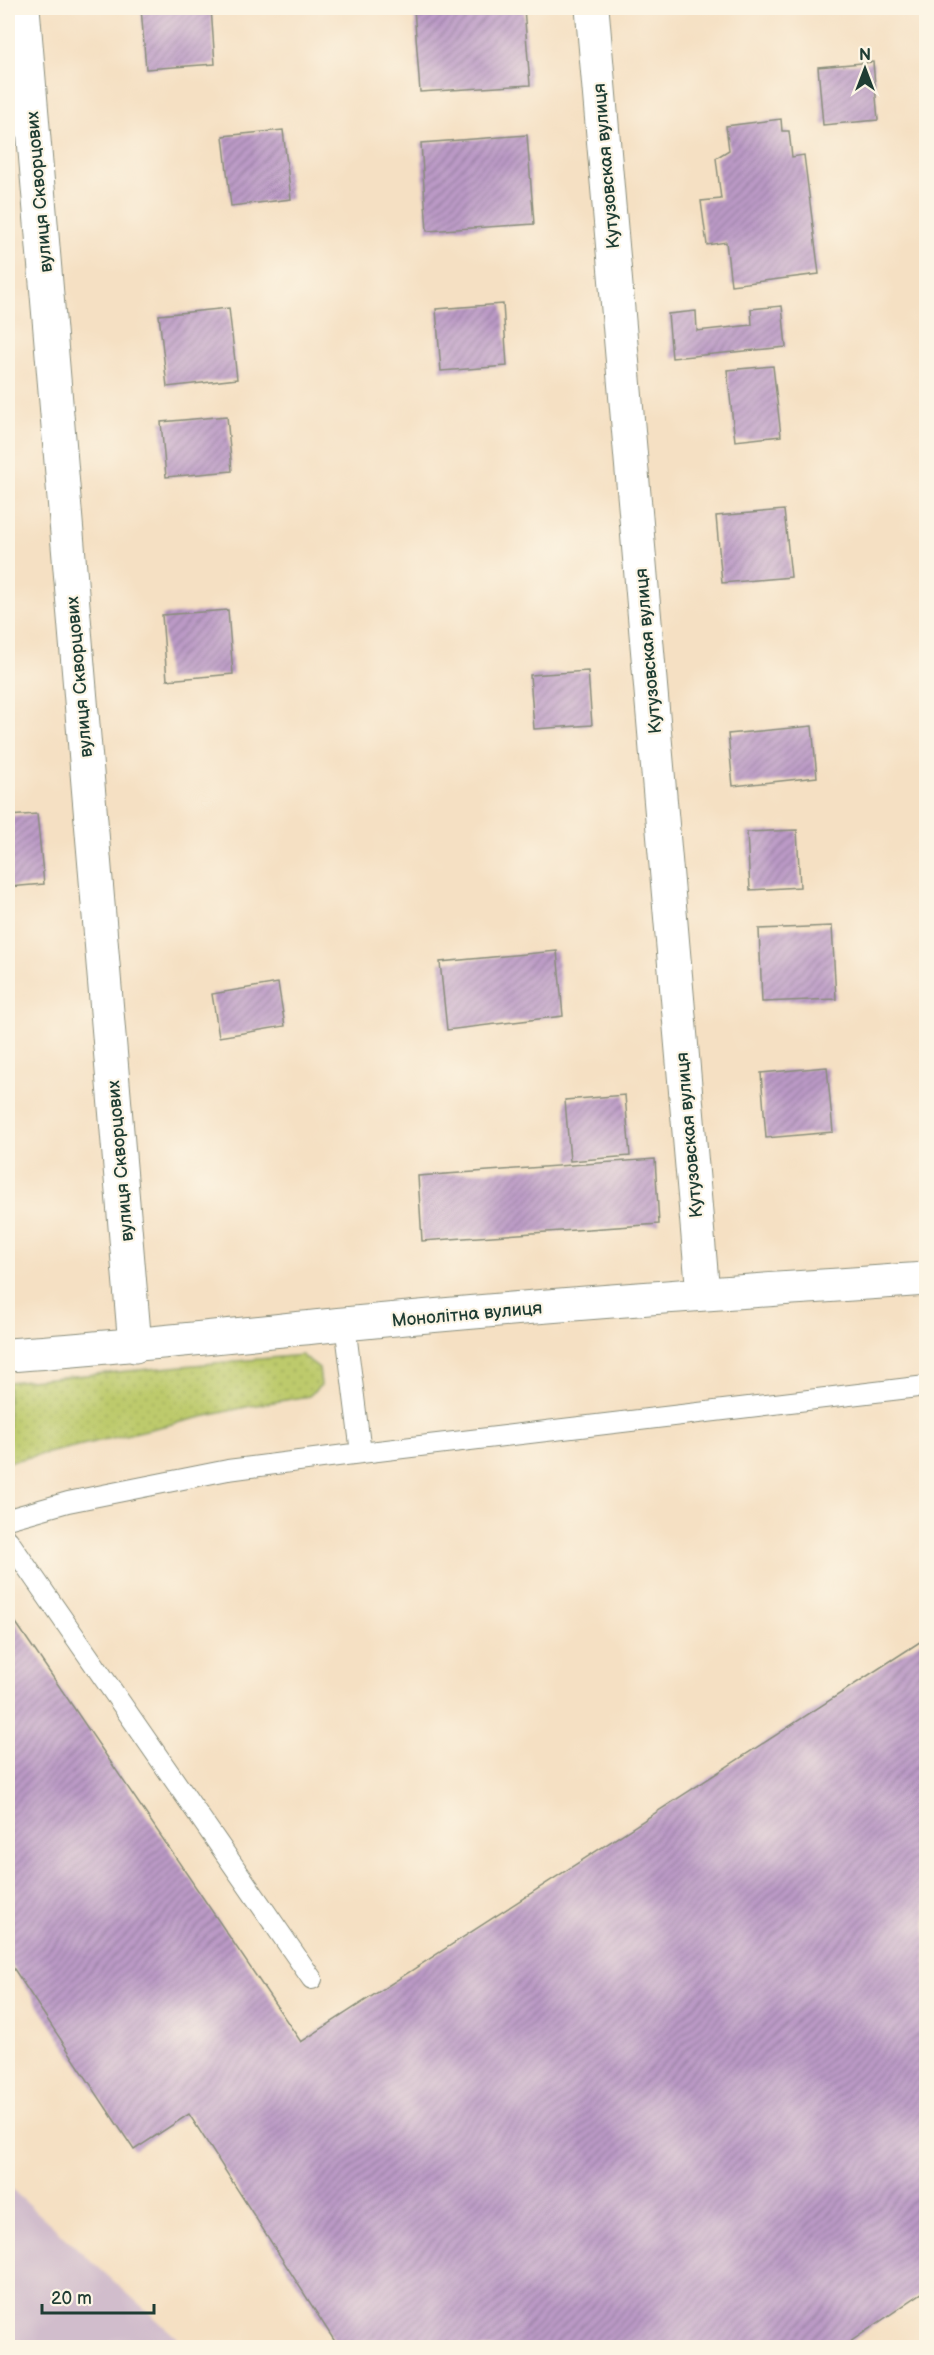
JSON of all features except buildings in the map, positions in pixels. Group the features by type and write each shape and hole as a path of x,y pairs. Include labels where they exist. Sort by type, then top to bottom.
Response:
{"street":[{"name":"вулиця Скворцових","path":"23,8 135,1346"},
{"name":"Кутузовская вулиця","path":"592,8 703,1294"},
{"name":"Монолітна вулиця","path":"8,1355 135,1346 345,1324 703,1294 927,1279"}],"lane":[{"path":"345,1324 362,1453"},
{"path":"8,1519 68,1502 228,1470 927,1386"},
{"path":"8,1540 312,1979"}],"shaded area":[{"path":"8,2186 187,2347 8,2347"}],"green space":[{"path":"302,1355 319,1368 321,1385 309,1396 250,1406 8,1462 8,1382"}]}
